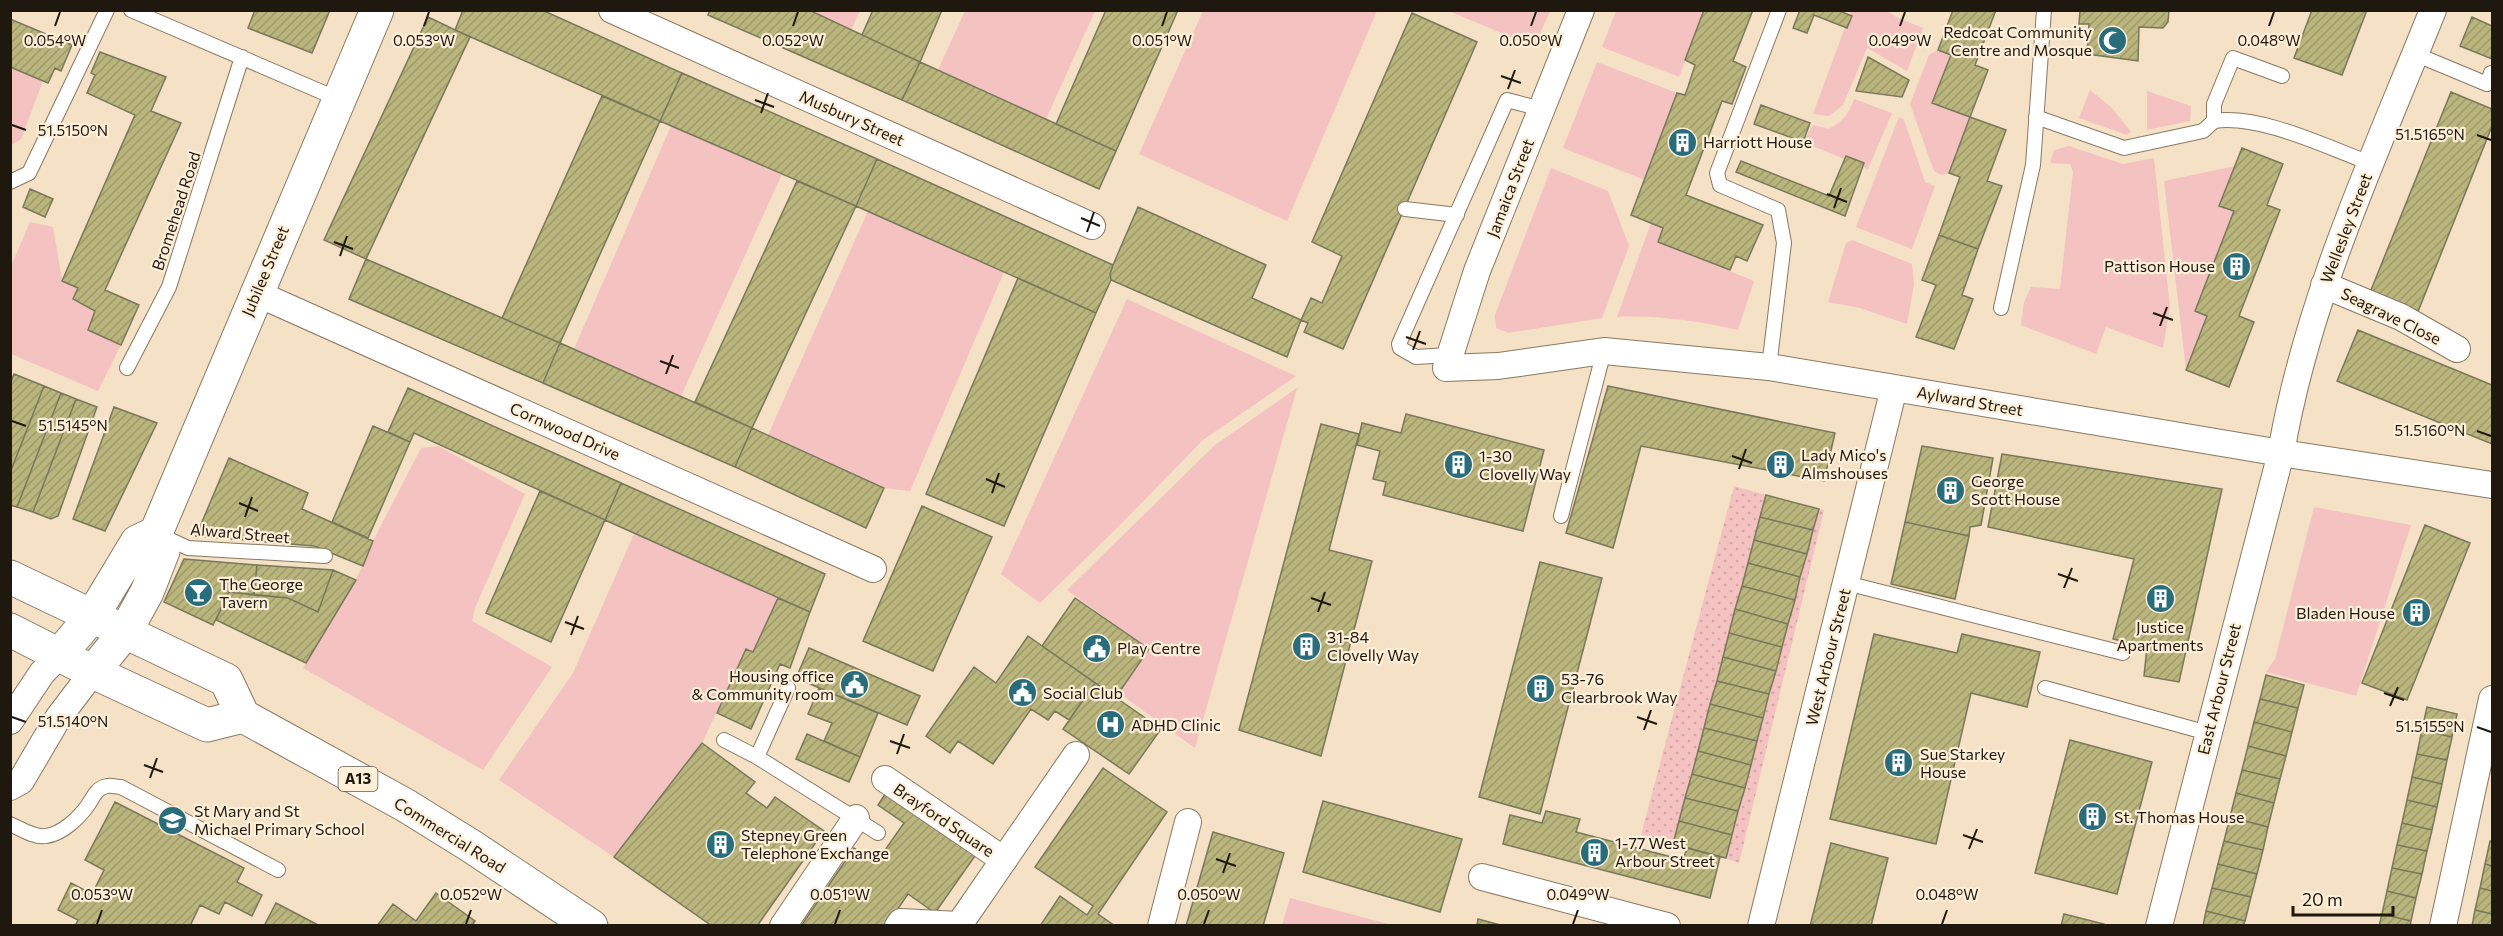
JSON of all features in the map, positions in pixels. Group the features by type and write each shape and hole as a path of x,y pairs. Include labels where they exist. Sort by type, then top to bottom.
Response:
{"main road":[{"name":"Jubilee Street","path":"93,672 125,632 147,592 162,551 156,533 377,10"},
{"path":"60,654 93,615 137,542 156,533"},
{"path":"10,577 226,680 243,716 207,725 10,630"},
{"name":"Commercial Road","path":"243,716 405,805 591,926"}],"street":[{"name":"Musbury Street","path":"612,10 1092,226"},
{"name":"Jamaica Street","path":"1447,362 1477,272 1581,10"},
{"name":"Wellesley Street","path":"2280,453 2287,415 2324,285 2370,163 2433,10"},
{"name":"Seagrave Close","path":"2324,285 2401,317 2457,349"},
{"name":"Cornwood Drive","path":"256,292 873,569"},
{"name":"Aylward Street","path":"1447,362 1498,366 1604,351 1769,367 2280,453 2493,485"},
{"name":"West Arbour Street","path":"1761,926 1894,388"},
{"name":"East Arbour Street","path":"2159,926 2280,453"},
{"path":"10,721 42,673 60,654"},
{"path":"10,787 21,781 58,718 93,672"},
{"path":"2443,926 2493,699"},
{"name":"Brayford Square","path":"898,926 901,922 959,925 1076,755"},
{"name":"Brayford Square","path":"885,779 1004,860"},
{"path":"783,926 856,818"},
{"path":"1161,926 1188,822"},
{"path":"1482,877 1667,926"}],"lane":[{"path":"10,182 29,173 107,10"},
{"path":"131,10 338,99"},
{"path":"1769,367 1784,243 1778,210 1720,185 1717,173 1779,10"},
{"path":"2001,308 2033,165 2044,10"},
{"path":"2415,54 2487,84 2491,73"},
{"name":"Bromehead Road","path":"127,368 169,287 242,57"},
{"path":"2214,121 2214,105 2233,58 2282,76"},
{"path":"1447,362 1412,356 1400,348 1399,344 1507,100 1541,109"},
{"path":"2036,117 2124,148 2203,130 2214,121 2231,118 2273,128 2370,163"},
{"path":"1405,208 1457,214"},
{"path":"1561,516 1604,351"},
{"name":"Alward Street","path":"156,533 188,548 325,556"},
{"path":"1846,583 2123,653"},
{"path":"757,757 788,688"},
{"path":"2046,688 2208,733"},
{"path":"724,740 757,757 878,833"},
{"path":"10,824 34,835 46,837 64,829 99,790 107,786 122,787 278,870"}],"shaded area":[{"path":"1550,10 1534,47 1449,11"},
{"path":"809,11 860,11 851,30"},
{"path":"965,11 1095,11 1046,119 938,70"},
{"path":"1203,11 1377,11 1287,221 1139,154"},
{"path":"1616,11 1704,11 1679,77 1602,47"},
{"path":"1851,11 1888,11 1896,17 1923,28 1907,71 1867,48 1843,105 1829,116 1813,114"},
{"path":"1938,50 1951,55 1933,102 1970,117 1949,173 1941,175 1934,171 1910,104 1929,55"},
{"path":"1597,62 1677,93 1645,180 1563,148"},
{"path":"10,67 43,81 21,139 11,145"},
{"path":"2090,90 2111,107 2131,132 2127,135 2079,118"},
{"path":"2147,91 2191,106 2190,121 2147,130"},
{"path":"1854,99 1892,113 1868,169 1803,142 1813,125 1829,129 1838,123 1848,113"},
{"path":"1899,117 1904,120 1925,182 1935,186 1912,249 1856,227"},
{"path":"671,126 782,174 681,396 574,349"},
{"path":"2069,146 2123,164 2154,158 2170,307 2163,348 2106,327 2096,354 2021,325 2024,302 2031,287 2060,289 2073,172 2070,164 2050,163 2054,150"},
{"path":"2235,166 2219,206 2234,211 2195,311 2207,316 2186,370 2164,181"},
{"path":"1551,168 1608,191 1629,246 1602,318 1508,333 1496,328 1495,315"},
{"path":"868,211 1004,272 910,491 884,488 768,435"},
{"path":"30,222 53,227 62,280 78,288 73,300 95,311 88,330 121,345 98,391 11,354 11,266"},
{"path":"1651,223 1663,228 1658,242 1754,281 1738,330 1678,319 1617,317"},
{"path":"1852,240 1912,264 1914,284 1907,324 1860,308 1828,302 1846,243"},
{"path":"1127,299 1296,376 1203,440 1040,603 1001,574"},
{"path":"1297,388 1195,748 1119,693 1149,649 1067,590 1215,445"},
{"path":"438,446 525,494 475,608 472,621 552,667 483,770 303,668 356,580 373,541 421,448"},
{"path":"1734,486 1766,495 1673,844 1641,835"},
{"path":"2314,507 2411,525 2356,696 2266,672 2275,659"},
{"path":"1819,509 1824,510 1739,863 1726,858"},
{"path":"634,534 778,598 753,652 746,649 702,743 614,857 499,780 573,673"},
{"path":"1290,898 1392,925 1282,925"}],"building":[{"path":"255,10 330,10 312,53 248,28"},
{"path":"463,10 542,10 682,73 660,121 455,30"},
{"path":"710,10 809,10 920,62 902,100 708,15"},
{"path":"873,10 942,10 920,62 862,35"},
{"path":"1106,10 1178,10 1116,151 1056,124"},
{"name":"Harriott House","path":"1704,10 1753,10 1733,61 1746,67 1732,104 1722,101 1686,195 1763,225 1747,261 1736,256 1730,270 1658,242 1663,228 1631,215 1677,93 1685,95 1688,87 1695,65 1685,60"},
{"path":"1800,10 1837,10 1852,16 1847,28 1814,15 1807,33 1793,28"},
{"path":"1953,10 1996,10 1975,65 1988,70 1970,117 1932,103 1951,55 1938,50"},
{"name":"Redcoat Community Centre and Mosque","path":"2080,10 2169,10 2168,22 2163,28 2139,27 2138,61 2087,54 2089,24 2079,24"},
{"path":"2312,10 2367,10 2342,75 2294,58"},
{"path":"1412,13 1477,42 1343,349 1304,332 1308,323 1301,320 1311,298 1322,303 1342,256 1312,242"},
{"path":"428,17 470,37 366,259 324,240"},
{"path":"2472,17 2492,26 2492,59 2460,46"},
{"path":"10,19 72,45 61,71 55,68 48,83 10,67"},
{"path":"100,52 166,77 151,111 181,123 105,290 139,305 121,345 88,330 95,311 73,299 78,288 62,281 135,115 87,93 95,75 91,73"},
{"path":"1868,57 1909,80 1902,97 1856,91"},
{"path":"920,62 1116,151 1099,189 902,100"},
{"path":"682,73 877,159 856,206 660,121"},
{"path":"2451,92 2492,109 2492,126 2417,314 2369,295"},
{"path":"602,96 660,121 560,343 502,318"},
{"path":"1761,105 1810,123 1803,142 1754,124"},
{"path":"1970,117 2006,130 1987,181 2002,186 1978,249 1939,235 1960,177 1949,173"},
{"name":"Pattison House","path":"2242,148 2283,164 2267,205 2280,210 2239,316 2254,322 2229,387 2186,370 2207,316 2195,311 2234,211 2219,206"},
{"path":"1846,156 1864,163 1845,216 1736,172 1741,161 1829,196"},
{"path":"877,159 1113,265 1111,280 1096,313 856,206"},
{"path":"797,181 856,206 752,428 695,402"},
{"path":"30,189 53,199 45,217 23,207"},
{"path":"1138,207 1266,265 1252,298 1301,320 1287,357 1111,280 1113,265"},
{"path":"1939,235 1978,249 1962,295 1973,299 1954,349 1916,337 1936,285 1922,280"},
{"path":"366,259 560,343 543,383 349,299"},
{"path":"1018,278 1096,313 1004,526 926,494"},
{"path":"2358,330 2492,385 2492,444 2337,381"},
{"path":"560,343 752,428 735,467 543,383"},
{"path":"14,374 44,386 10,473 10,384"},
{"path":"44,386 61,393 17,507 10,505 10,473"},
{"name":"Lady Mico's Almshouses","path":"1608,386 1835,433 1824,481 1641,446 1613,548 1566,533"},
{"path":"408,388 621,483 605,520 414,433 410,442 388,432"},
{"path":"61,393 76,399 33,512 17,507"},
{"path":"76,399 97,407 58,516 51,519 33,512"},
{"path":"114,407 157,423 105,531 73,519"},
{"name":"1-30 Clovelly Way","path":"1406,414 1544,450 1523,531 1383,495 1386,482 1373,479 1380,451 1357,445 1362,423 1401,433"},
{"name":"31-84 Clovelly Way","path":"1321,424 1359,434 1329,550 1372,561 1321,756 1239,730"},
{"path":"373,426 410,442 368,538 332,522"},
{"path":"752,428 884,488 866,528 735,467"},
{"name":"George Scott House","path":"1922,446 1993,458 1981,525 1970,527 1969,536 1905,522"},
{"name":"Justice Apartments","path":"2002,454 2222,489 2179,682 2144,676 2147,647 2113,639 2134,559 1988,527"},
{"path":"229,458 308,493 302,509 373,541 363,566 314,546 196,536"},
{"path":"621,483 825,574 810,612 605,520"},
{"path":"540,491 605,520 551,642 486,613"},
{"path":"1766,495 1819,509 1813,530 1760,517"},
{"path":"922,506 992,537 933,671 863,641"},
{"path":"1760,517 1813,530 1807,554 1754,540"},
{"path":"1905,522 1969,536 1955,599 1891,584"},
{"name":"Bladen House","path":"2425,525 2470,543 2407,700 2362,683"},
{"path":"1754,540 1807,554 1800,577 1748,563"},
{"name":"The George Tavern","path":"184,559 257,565 254,595 229,592 213,625 164,602"},
{"name":"53-76 Clearbrook Way","path":"1540,562 1602,578 1540,814 1479,797"},
{"path":"1748,563 1800,577 1795,600 1742,586"},
{"path":"257,565 333,570 318,612 288,598 254,595"},
{"path":"333,570 356,580 306,663 216,620 229,592 288,598 318,612"},
{"path":"1742,586 1795,600 1788,624 1735,609"},
{"path":"778,598 810,612 790,668 780,664 751,729 717,713 746,649 753,652"},
{"name":"Play Centre","path":"1075,598 1149,649 1116,697 1042,646"},
{"path":"1735,609 1788,624 1782,647 1729,633"},
{"path":"1729,633 1782,647 1776,671 1723,657"},
{"name":"Sue Starkey House","path":"1874,634 1957,653 1962,634 2040,652 2027,707 1971,693 1936,844 1830,819"},
{"name":"Social Club","path":"1028,636 1095,683 1069,720 1055,711 1048,720 1031,709 993,764 958,741 950,753 926,736 974,667 996,683"},
{"name":"Housing office & Community room","path":"809,648 920,696 907,725 796,678"},
{"path":"1723,657 1776,671 1769,694 1717,681"},
{"path":"2266,675 2304,685 2298,708 2260,699"},
{"path":"1717,681 1769,694 1763,718 1710,704"},
{"name":"ADHD Clinic","path":"1095,683 1161,729 1129,774 1063,729"},
{"path":"819,688 878,713 860,757 824,741 832,723 808,714"},
{"path":"2260,699 2298,708 2292,732 2254,722"},
{"path":"1710,704 1763,718 1757,741 1704,728"},
{"path":"2427,707 2457,714 2452,737 2422,730"},
{"path":"2254,722 2292,732 2286,756 2248,746"},
{"path":"1704,728 1757,741 1751,765 1698,751"},
{"path":"2422,730 2452,737 2447,760 2417,754"},
{"path":"807,734 860,757 849,782 796,759"},
{"name":"St. Thomas House","path":"2070,740 2152,762 2117,894 2035,873"},
{"name":"Stepney Green Telephone Exchange","path":"702,743 755,782 746,793 767,808 775,797 824,831 757,926 712,926 614,857"},
{"path":"2248,746 2286,756 2280,779 2242,770"},
{"path":"1698,751 1751,765 1745,788 1692,774"},
{"path":"2417,754 2447,760 2442,784 2412,777"},
{"path":"1103,768 1167,812 1098,914 1115,926 1040,926 1060,896 1087,915 1093,906 1035,867"},
{"path":"2242,770 2280,779 2274,803 2236,793"},
{"path":"1692,774 1745,788 1738,811 1685,798"},
{"path":"2412,777 2442,784 2437,807 2407,800"},
{"path":"887,791 977,853 935,913 908,894 886,926 801,926 854,848 876,863 904,823 878,805"},
{"path":"2236,793 2274,803 2268,827 2230,817"},
{"path":"1685,798 1738,811 1732,835 1679,821"},
{"path":"2407,800 2437,807 2432,830 2402,823"},
{"path":"1323,801 1462,839 1440,912 1303,872"},
{"path":"115,802 244,868 237,882 262,895 252,916 225,902 219,914 200,905 190,926 75,926 78,920 58,910 71,883 92,894 104,870 85,860"},
{"name":"1-77 West Arbour Street","path":"1546,811 1580,819 1576,832 1683,860 1687,848 1720,857 1710,898 1503,844 1510,815 1542,823"},
{"path":"2230,817 2268,827 2263,850 2224,841"},
{"path":"1679,821 1732,835 1726,858 1673,844"},
{"path":"2402,823 2432,830 2427,851 2397,845"},
{"path":"1213,832 1284,853 1263,926 1186,926"},
{"path":"2224,841 2263,850 2257,874 2218,864"},
{"path":"2490,841 2492,842 2492,866 2485,864"},
{"path":"1831,843 1888,858 1871,926 1810,926"},
{"path":"2397,845 2427,851 2422,874 2392,868"},
{"path":"2218,864 2257,874 2251,897 2212,888"},
{"path":"2485,864 2492,866 2492,891 2480,888"},
{"path":"2392,868 2422,874 2416,898 2387,891"},
{"path":"2212,888 2251,897 2245,921 2206,911"},
{"path":"2480,888 2492,891 2492,914 2475,910"},
{"path":"2387,891 2416,898 2411,921 2382,914"},
{"path":"436,893 475,921 472,926 377,926 393,904 416,921"},
{"path":"276,903 320,926 264,926"},
{"path":"2475,910 2492,914 2492,926 2472,926"},
{"path":"2206,911 2245,921 2243,926 2203,926"},
{"path":"2064,914 2104,924 2104,926 2061,926"},
{"path":"2382,914 2411,921 2410,926 2379,926"},
{"path":"1478,919 1504,926 1477,926"}],"place":[{"name":"Redcoat Community Centre and Mosque","path":"2113,41"},
{"name":"Harriott House","path":"1682,142"},
{"name":"Pattison House","path":"2236,266"},
{"name":"Lady Mico's Almshouses","path":"1780,464"},
{"name":"1-30 Clovelly Way","path":"1458,465"},
{"name":"George Scott House","path":"1950,490"},
{"name":"The George Tavern","path":"198,593"},
{"name":"Justice Apartments","path":"2160,599"},
{"name":"Bladen House","path":"2416,613"},
{"name":"31-84 Clovelly Way","path":"1306,646"},
{"name":"Play Centre","path":"1096,648"},
{"name":"Housing office & Community room","path":"855,685"},
{"name":"53-76 Clearbrook Way","path":"1540,688"},
{"name":"Social Club","path":"1022,693"},
{"name":"ADHD Clinic","path":"1110,725"},
{"name":"Sue Starkey House","path":"1899,763"},
{"name":"St. Thomas House","path":"2093,817"},
{"name":"St Mary and St Michael Primary School","path":"173,820"},
{"name":"Stepney Green Telephone Exchange","path":"720,844"},
{"name":"1-77 West Arbour Street","path":"1594,852"}]}
